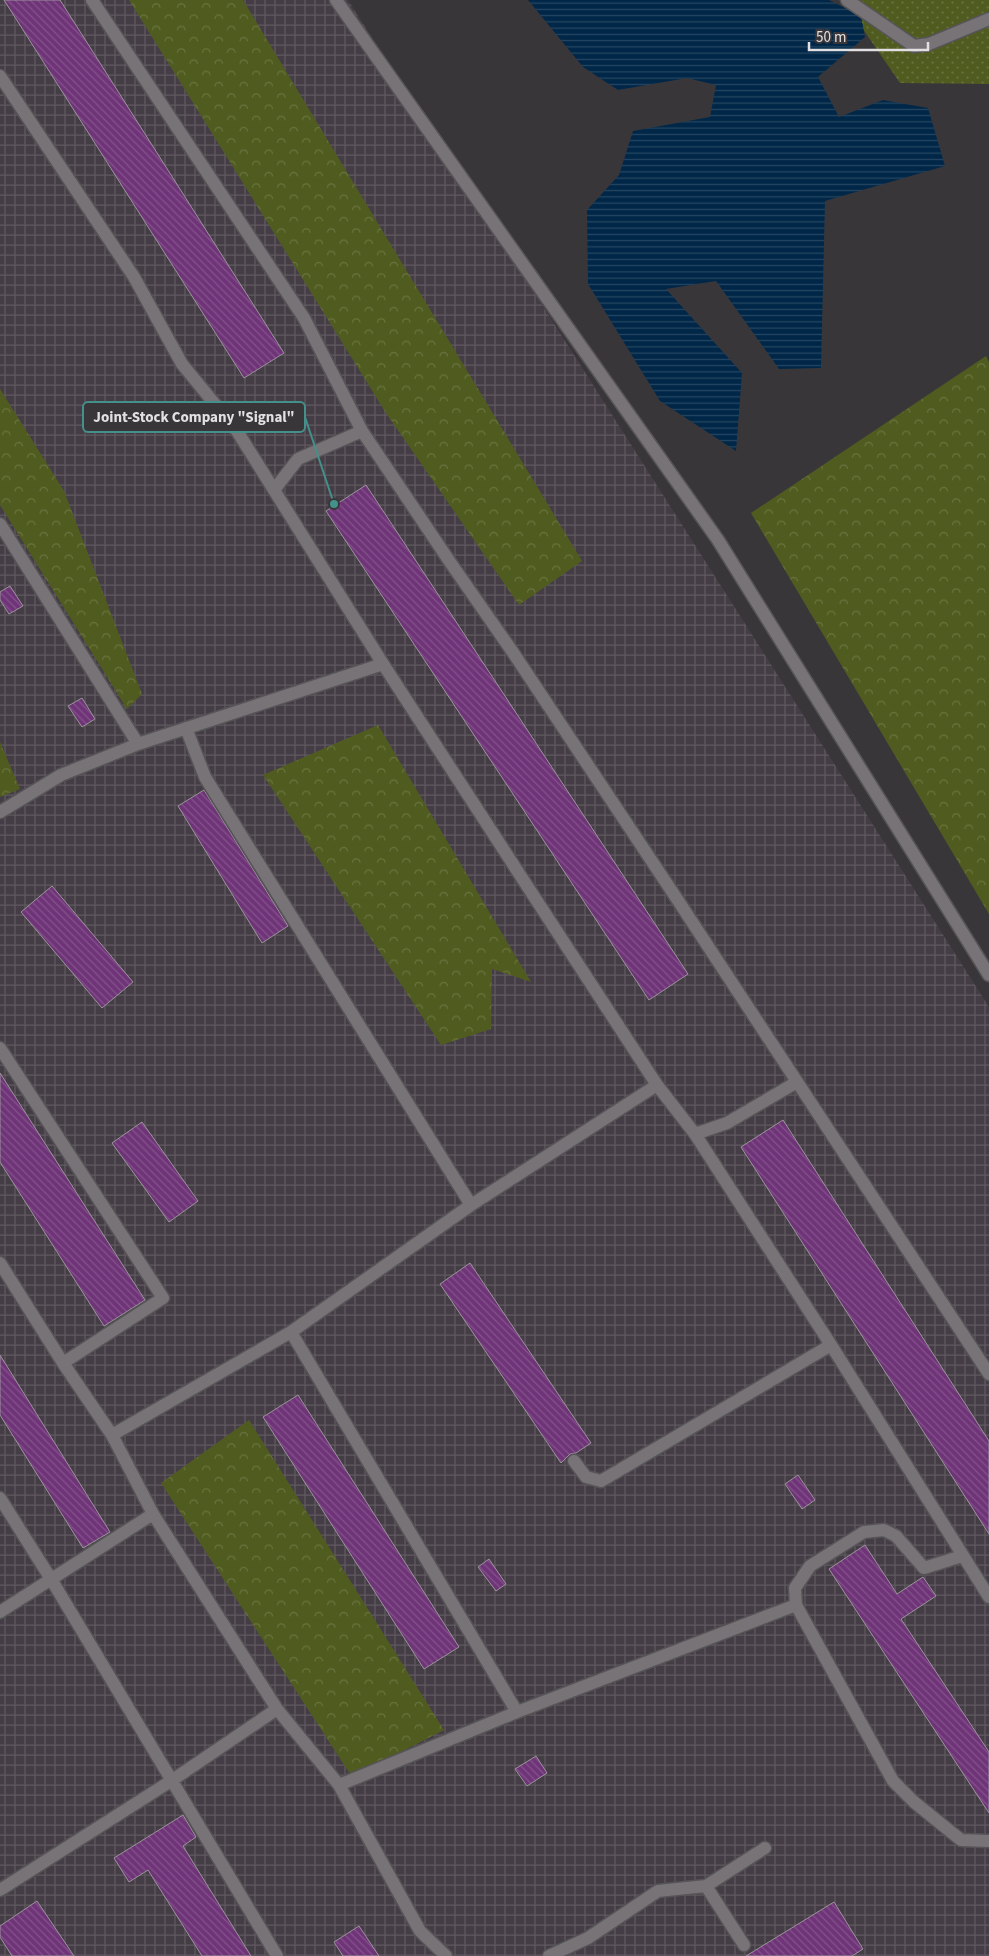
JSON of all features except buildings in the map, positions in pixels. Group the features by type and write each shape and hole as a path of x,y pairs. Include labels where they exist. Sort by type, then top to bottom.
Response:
{"lane":[{"path":"92,0 304,318 362,430 512,651 989,1374"},
{"path":"336,0 718,540 989,975"},
{"path":"848,0 914,46 929,44 989,19"},
{"path":"0,76 134,277 182,364 236,431 383,664 657,1085 695,1134 989,1597"},
{"path":"274,490 298,459 362,430"},
{"path":"0,524 138,744"},
{"path":"0,812 61,776 138,744 383,664"},
{"path":"186,728 206,777 471,1205"},
{"path":"0,1048 163,1298 63,1363"},
{"path":"695,1134 727,1123 797,1082"},
{"path":"112,1435 291,1332 471,1205 657,1085"},
{"path":"0,1263 63,1363 112,1435 153,1514 276,1709 338,1785 420,1932 446,1956"},
{"path":"291,1332 517,1712"},
{"path":"574,1461 586,1477 601,1481 830,1345"},
{"path":"0,1498 51,1579 277,1956"},
{"path":"0,1612 153,1514"},
{"path":"962,1556 924,1568 896,1536 884,1530 864,1532 810,1566 795,1588 796,1605 893,1781 914,1802 961,1840 989,1841"},
{"path":"338,1785 517,1712 796,1605"},
{"path":"0,1890 171,1781 276,1709"},
{"path":"549,1956 588,1938 658,1891 706,1886 765,1848"},
{"path":"706,1886 744,1945"}],"shaded area":[{"path":"0,0 348,0 989,1007 989,1956 0,1956"}],"green space":[{"path":"129,0 243,0 582,561 519,605 386,413"},
{"path":"843,0 989,0 989,84 900,83"},
{"path":"986,356 989,362 989,914 751,513"},
{"path":"0,389 64,491 142,694 127,709 0,505"},
{"path":"378,725 531,982 492,969 491,1029 441,1045 263,775"},
{"path":"0,742 20,789 0,797"},
{"path":"249,1420 444,1730 352,1777 161,1483"}],"water":[{"path":"528,0 829,0 861,16 865,37 818,77 839,117 883,100 928,108 945,166 825,201 821,368 779,369 716,281 666,289 742,373 736,451 660,401 588,284 587,210 619,175 633,131 710,117 716,85 687,78 618,90 583,67"}],"place":[{"name":"Joint-Stock Company \"Signal\"","path":"334,504"}]}
